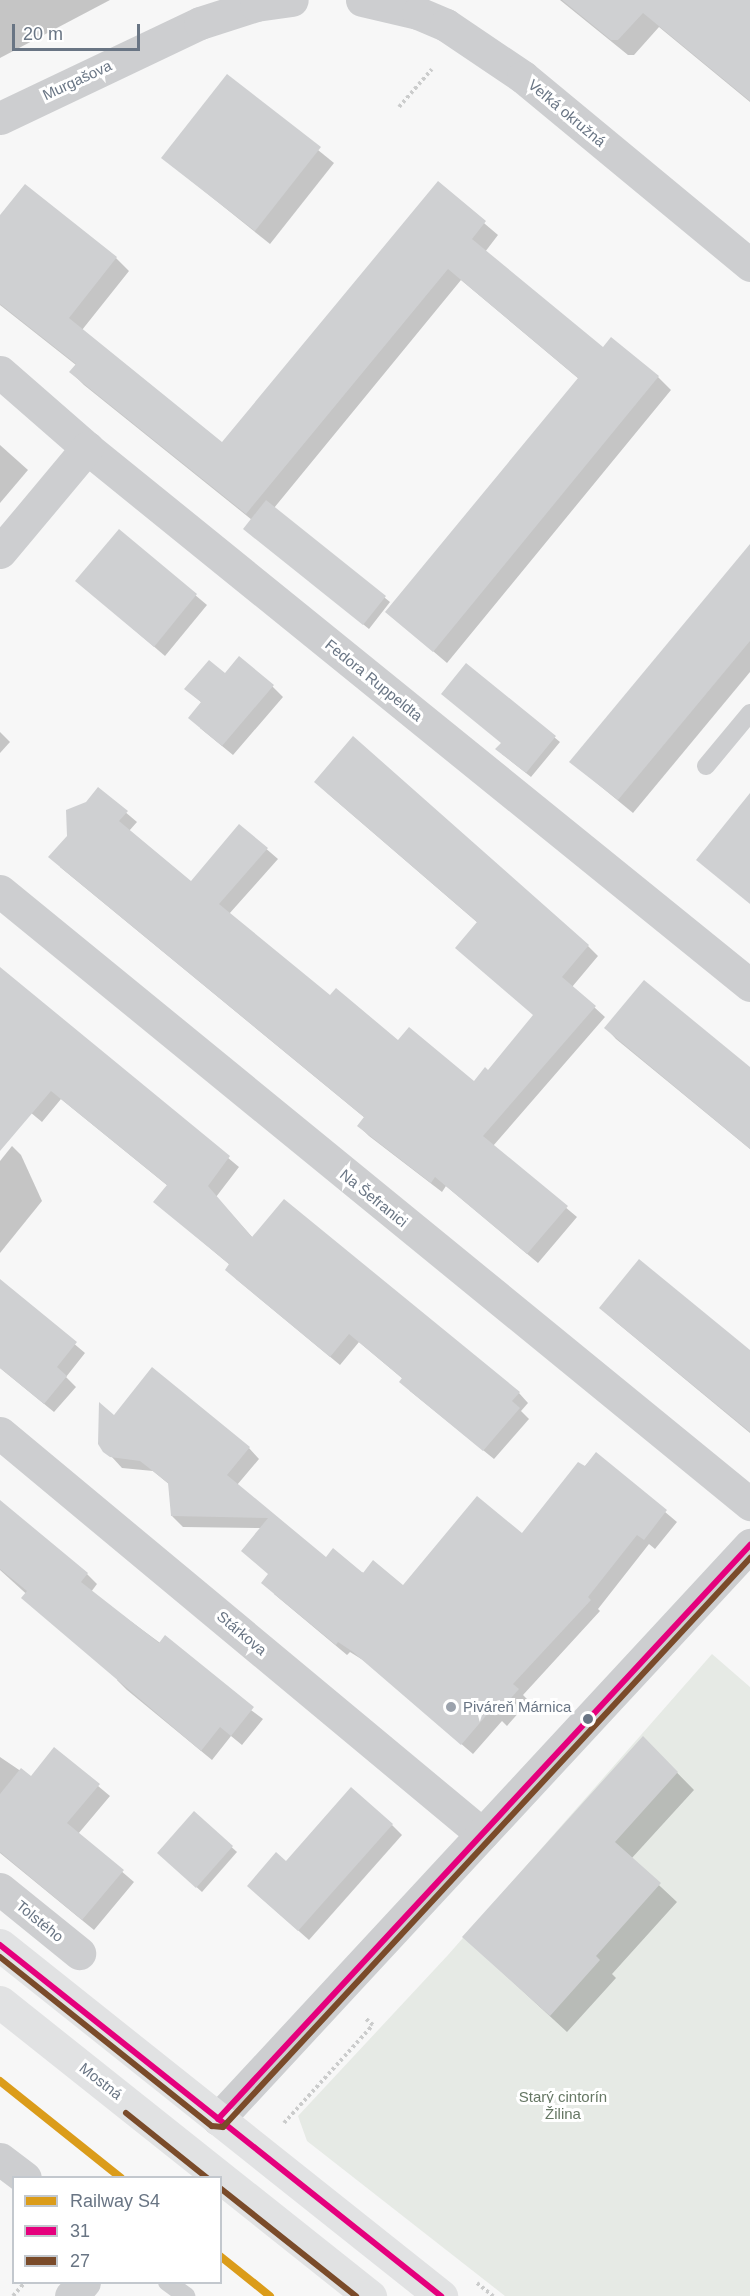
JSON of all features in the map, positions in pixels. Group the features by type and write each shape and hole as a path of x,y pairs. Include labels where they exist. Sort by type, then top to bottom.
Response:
{"main road":[{"path":"0,1945 441,2296"},
{"name":"Mostná","path":"0,2002 219,2176"},
{"name":"Mostná","path":"222,2178 370,2296"}],"street":[{"name":"Murgašova","path":"0,118 200,23 256,5 292,0"},
{"name":"Veľká okružná","path":"362,0 420,7 522,77 750,265"},
{"name":"Fedora Ruppeldta","path":"0,372 87,448 750,985"},
{"path":"0,552 87,448"},
{"name":"Na Šefranici","path":"0,891 750,1504"},
{"name":"Stárkova","path":"2,1438 482,1834"},
{"path":"218,2119 335,1990 750,1545"},
{"name":"Tolstého","path":"0,1889 79,1953"},
{"path":"0,2159 22,2176"},
{"path":"71,2296 83,2284"}],"lane":[{"path":"706,766 750,713"},
{"path":"168,2284 186,2296"}],"path":[{"path":"399,107 432,69"},
{"path":"290,2134 281,2126 373,2025 335,1990"},
{"path":"475,2281 493,2296"},
{"path":"13,2296 24,2284"}],"green space":[{"name":"Starý cintorín Žilina","path":"712,1654 750,1687 750,2296 505,2296 307,2141 298,2116 448,1955"}],"building":[{"path":"562,0 750,0 750,101 643,13 618,40 611,40"},
{"path":"227,74 321,147 255,231 161,158"},
{"path":"438,181 486,221 472,239 603,347 611,337 659,376 433,652 385,612 578,378 448,269 246,514 69,372 76,364 0,304 0,215 25,184 117,257 69,318 222,442"},
{"path":"266,500 386,596 363,625 243,529"},
{"path":"119,529 197,594 154,647 75,581"},
{"path":"750,544 750,641 618,800 569,762"},
{"path":"239,656 274,685 222,746 188,718 201,702 184,689 209,660 225,673"},
{"path":"466,663 556,736 526,773 495,749 501,743 441,694"},
{"path":"353,736 589,945 562,977 596,1006 483,1136 568,1206 527,1254 435,1177 431,1183 357,1126 364,1117 48,857 67,836 66,810 86,802 98,787 128,811 119,821 191,881 239,824 268,848 219,904 330,995 336,988 398,1040 409,1027 474,1081 485,1067 488,1070 533,1015 455,948 477,922 314,782"},
{"path":"750,793 750,904 696,860"},
{"path":"0,967 230,1156 208,1186 252,1237 284,1199 520,1392 512,1401 520,1408 483,1451 399,1382 402,1378 349,1334 330,1357 225,1270 229,1264 153,1202 167,1185 51,1091 0,1151"},
{"path":"644,980 750,1067 750,1149 604,1028"},
{"path":"639,1259 750,1350 750,1432 599,1308"},
{"path":"0,1279 77,1342 57,1367 67,1376 44,1404 0,1368"},
{"path":"152,1367 250,1447 227,1475 326,1557 333,1548 363,1573 373,1560 403,1585 477,1496 522,1533 578,1462 585,1466 596,1452 667,1510 644,1540 637,1535 588,1597 591,1600 513,1684 519,1689 495,1716 490,1711 461,1745 353,1652 338,1642 336,1645 261,1583 268,1574 241,1551 268,1518 171,1516 168,1483 140,1461 110,1457 103,1452 98,1444 99,1402 114,1415"},
{"path":"0,1500 88,1573 81,1582 159,1643 165,1635 254,1707 231,1736 220,1727 201,1751 21,1598 27,1591 0,1569"},
{"path":"643,1736 678,1772 615,1842 661,1883 596,1956 600,1960 550,2016 462,1937"},
{"path":"54,1747 100,1784 67,1823 124,1870 82,1920 0,1852 0,1794 21,1768 31,1776"},
{"path":"351,1787 393,1824 298,1931 247,1886 276,1852 286,1861"},
{"path":"194,1811 233,1846 196,1888 157,1853"}],"rail line":[{"name":"S4","path":"0,2081 119,2176"},
{"name":"S4","path":"222,2258 270,2296"}],"transit line":[{"name":"31","path":"218,2119 750,1545"},
{"name":"27","path":"0,1957 212,2126 223,2127 750,1558"},
{"name":"31","path":"0,1945 441,2296"},
{"name":"27","path":"126,2113 205,2176"},
{"name":"27","path":"222,2190 356,2296"}],"place":[{"name":"Piváreň Márnica","path":"451,1707"}]}
